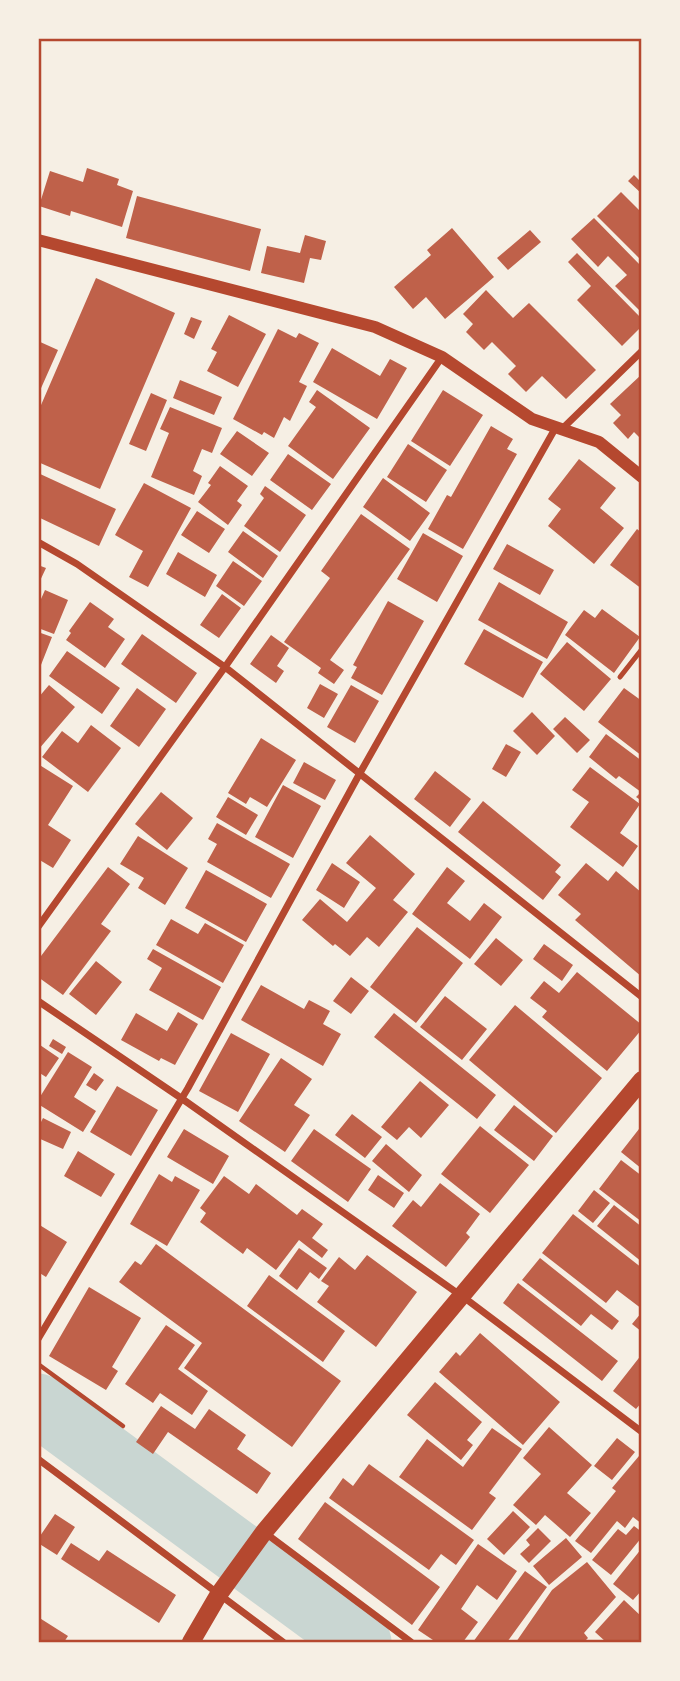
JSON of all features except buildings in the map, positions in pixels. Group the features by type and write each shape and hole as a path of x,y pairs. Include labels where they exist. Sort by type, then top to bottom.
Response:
{"main road":[{"path":"191,1643 224,1588 260,1537 642,1080"}],"street":[{"path":"38,240 375,327 442,357 532,419 599,442 642,477"},
{"path":"38,1339 181,1098 360,773 559,428 642,351"},
{"path":"38,927 225,667 442,357"},
{"path":"38,542 77,564 225,667 642,997"},
{"path":"38,1001 181,1098 461,1296 642,1432"},
{"path":"38,1459 224,1588 283,1643"},
{"path":"260,1537 411,1643"}],"lane":[{"path":"620,677 642,649"}],"path":[{"path":"38,1364 123,1426"}],"shaded area":[{"path":"38,1389 114,1446 103,1465 39,1416"}],"waterway":[{"path":"38,1405 360,1642"}]}
